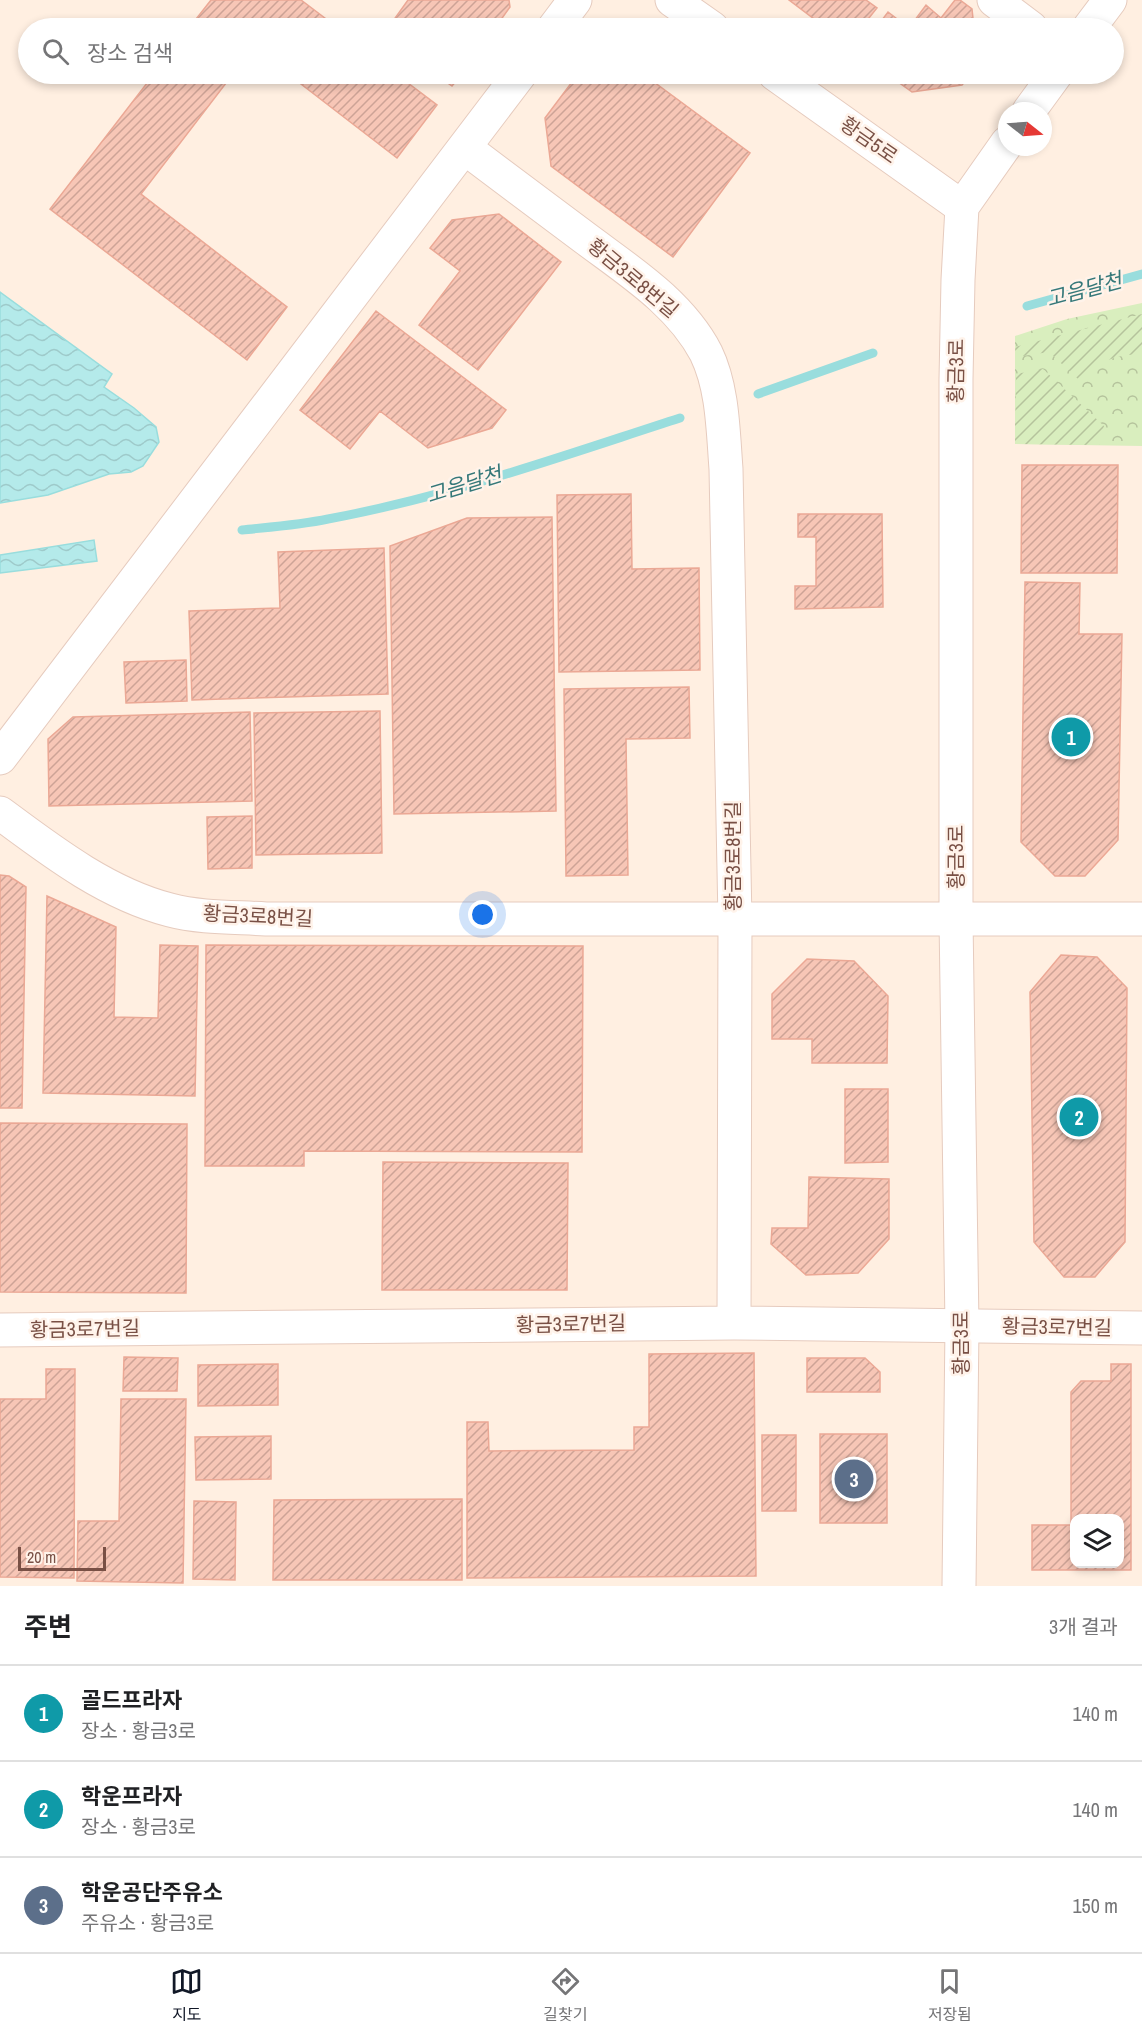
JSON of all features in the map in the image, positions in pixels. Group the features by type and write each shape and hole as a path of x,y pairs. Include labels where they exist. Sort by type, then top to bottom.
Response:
{"street":[{"path":"562,18 575,0"},
{"path":"672,0 698,18"},
{"path":"994,0 1018,18"},
{"path":"1096,18 1110,0"},
{"path":"0,758 512,84"},
{"name":"황금5로","path":"789,84 962,207"},
{"path":"1036,102 1049,84"},
{"name":"황금3로8번길","path":"0,813 53,853 98,880 170,910 266,919 735,920 726,469 723,426 716,384 706,354 669,303 465,147"},
{"path":"962,207 998,156"},
{"name":"황금3로","path":"959,1586 962,1326 956,919 956,379 962,207"},
{"path":"734,1323 735,920 1142,919"},
{"name":"황금3로7번길","path":"0,1330 734,1323 1142,1328"}],"green space":[{"path":"1142,303 1142,446 1015,444 1015,336 1067,319"},
{"path":"1142,314 1142,354 1107,360 1078,379 1049,352 1016,357 1015,347"},
{"path":"1043,369 1104,426 1099,445 1015,444 1016,374"}],"water":[{"path":"0,292 112,374 104,387 156,427 159,442 143,466 131,472 109,474 48,495 0,503"},
{"path":"94,540 97,561 0,573 0,555"}],"building":[{"path":"211,0 301,0 325,18 197,18"},
{"path":"408,0 509,0 510,7 502,18 395,18"},
{"path":"789,0 866,0 877,8 869,18 813,18"},
{"path":"955,0 960,0 972,9 973,18 941,18"},
{"path":"926,5 941,18 916,18"},
{"path":"888,12 896,18 884,18"},
{"path":"146,84 225,84 141,194 287,307 247,360 50,209"},
{"path":"301,84 409,84 437,105 397,158"},
{"path":"570,84 657,84 750,153 673,257 551,166 545,118"},
{"path":"901,84 963,84 962,85 912,92"},
{"path":"499,214 561,262 478,370 419,325 460,271 430,248 452,220"},
{"path":"376,311 506,410 492,428 428,448 380,411 350,449 300,410"},
{"path":"1022,465 1118,465 1117,573 1021,573"},
{"path":"631,494 632,569 699,568 700,670 559,672 557,495"},
{"path":"798,514 882,514 883,607 795,609 795,586 816,586 816,537 798,537"},
{"path":"552,517 556,811 394,814 390,546 467,518"},
{"path":"384,548 388,694 192,700 189,611 280,608 278,552"},
{"path":"1025,582 1080,583 1079,634 1122,634 1118,840 1085,876 1055,876 1021,842"},
{"path":"186,660 187,701 126,703 124,662"},
{"path":"689,687 690,738 626,739 628,875 566,876 564,689"},
{"path":"380,711 382,853 256,855 254,713"},
{"path":"250,712 252,801 49,806 48,739 73,717"},
{"path":"252,816 252,868 208,869 207,817"},
{"path":"0,875 9,876 26,887 22,1108 0,1108"},
{"path":"47,896 116,927 114,1017 158,1018 160,945 198,946 195,1096 43,1093"},
{"path":"206,945 583,946 582,1152 304,1151 304,1166 205,1166"},
{"path":"1061,955 1097,957 1127,988 1125,1242 1095,1277 1064,1277 1034,1242 1030,992"},
{"path":"807,959 854,961 888,996 887,1063 812,1063 812,1039 772,1039 772,994"},
{"path":"845,1089 888,1089 888,1162 845,1163"},
{"path":"0,1123 187,1124 186,1293 0,1292"},
{"path":"383,1162 568,1163 567,1290 382,1290"},
{"path":"809,1177 889,1179 889,1239 858,1273 806,1275 771,1244 772,1228 808,1228"},
{"path":"754,1353 756,1576 467,1578 467,1422 488,1422 489,1451 634,1450 634,1427 649,1427 649,1354"},
{"path":"124,1357 178,1358 177,1391 123,1391"},
{"path":"807,1358 865,1358 880,1372 880,1392 807,1392"},
{"path":"278,1364 278,1405 198,1406 198,1365"},
{"path":"1111,1364 1131,1364 1131,1570 1032,1570 1032,1525 1070,1525 1070,1568 1124,1568 1124,1514 1071,1514 1071,1392 1081,1381 1111,1381"},
{"path":"46,1369 75,1369 74,1578 0,1577 0,1399 46,1399"},
{"path":"121,1399 186,1399 183,1583 77,1581 78,1521 119,1521"},
{"path":"820,1434 887,1434 887,1523 820,1523"},
{"path":"762,1435 796,1435 796,1511 762,1511"},
{"path":"271,1436 271,1479 196,1480 195,1437"},
{"path":"462,1499 462,1580 273,1580 274,1500"},
{"path":"194,1501 236,1502 235,1580 193,1579"}],"waterway":[{"name":"고음달천","path":"1027,306 1142,274"},
{"name":"고음달천","path":"758,394 873,353"},
{"name":"고음달천","path":"242,530 317,521 417,499 506,474 680,418"}],"place":[{"name":"골드프라자","path":"1071,737"},
{"name":"학운프라자","path":"1079,1117"},
{"name":"학운공단주유소","path":"854,1479"}]}
